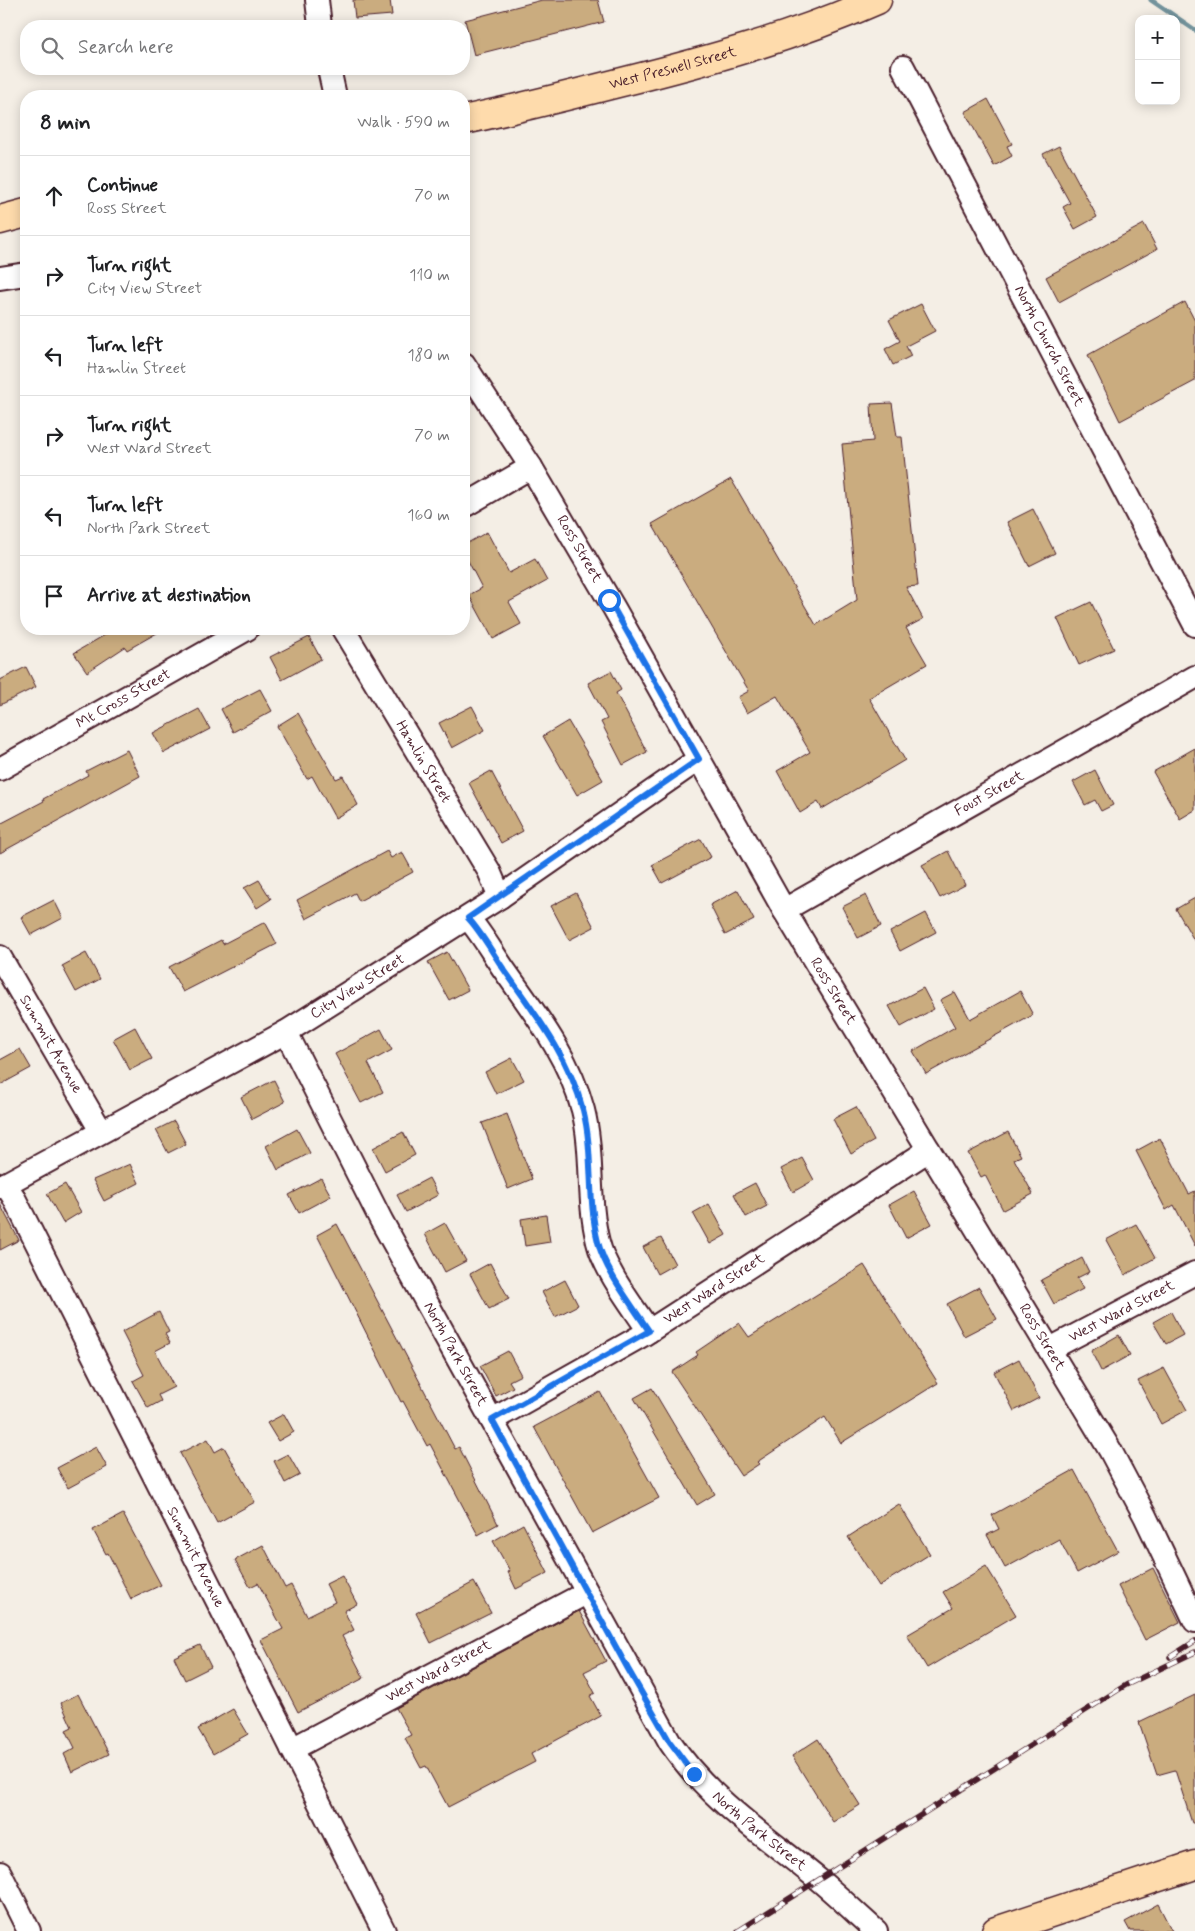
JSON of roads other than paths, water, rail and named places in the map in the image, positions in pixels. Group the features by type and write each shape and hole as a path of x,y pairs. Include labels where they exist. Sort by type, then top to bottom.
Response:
{"main road":[{"name":"West Presnell Street","path":"470,119 525,107 742,50 841,16 878,0"},
{"path":"0,220 20,215"},
{"path":"996,1931 1195,1865"}],"street":[{"path":"317,0 319,20"},
{"name":"North Church Street","path":"903,67 1195,625"},
{"path":"330,75 334,90"},
{"path":"0,278 20,275"},
{"name":"Ross Street","path":"470,373 531,467 784,910 1050,1349 1129,1484 1195,1620"},
{"path":"470,503 531,467"},
{"name":"Mt Cross Street","path":"0,769 236,635"},
{"name":"Hamlin Street","path":"347,635 489,871 500,897"},
{"name":"Foust Street","path":"784,910 1195,677"},
{"name":"City View Street","path":"2,1186 286,1032 500,897 699,759"},
{"path":"468,918 543,1026 574,1081 583,1112 588,1143 592,1200 598,1243 614,1276 649,1331"},
{"name":"Summit Avenue","path":"0,957 101,1131"},
{"name":"North Park Street","path":"286,1032 381,1220 670,1742 694,1774 764,1838 819,1880 876,1931"},
{"name":"West Ward Street","path":"492,1420 649,1331 929,1150"},
{"name":"Summit Avenue","path":"2,1186 13,1196 384,1931"},
{"name":"West Ward Street","path":"1050,1349 1195,1272"},
{"name":"West Ward Street","path":"292,1750 586,1593"},
{"path":"0,1873 29,1931"}],"waterway":[{"path":"1151,0 1195,30"}],"railway":[{"path":"1170,1657 1195,1641"},
{"path":"738,1931 1126,1685 1195,1652"}]}
